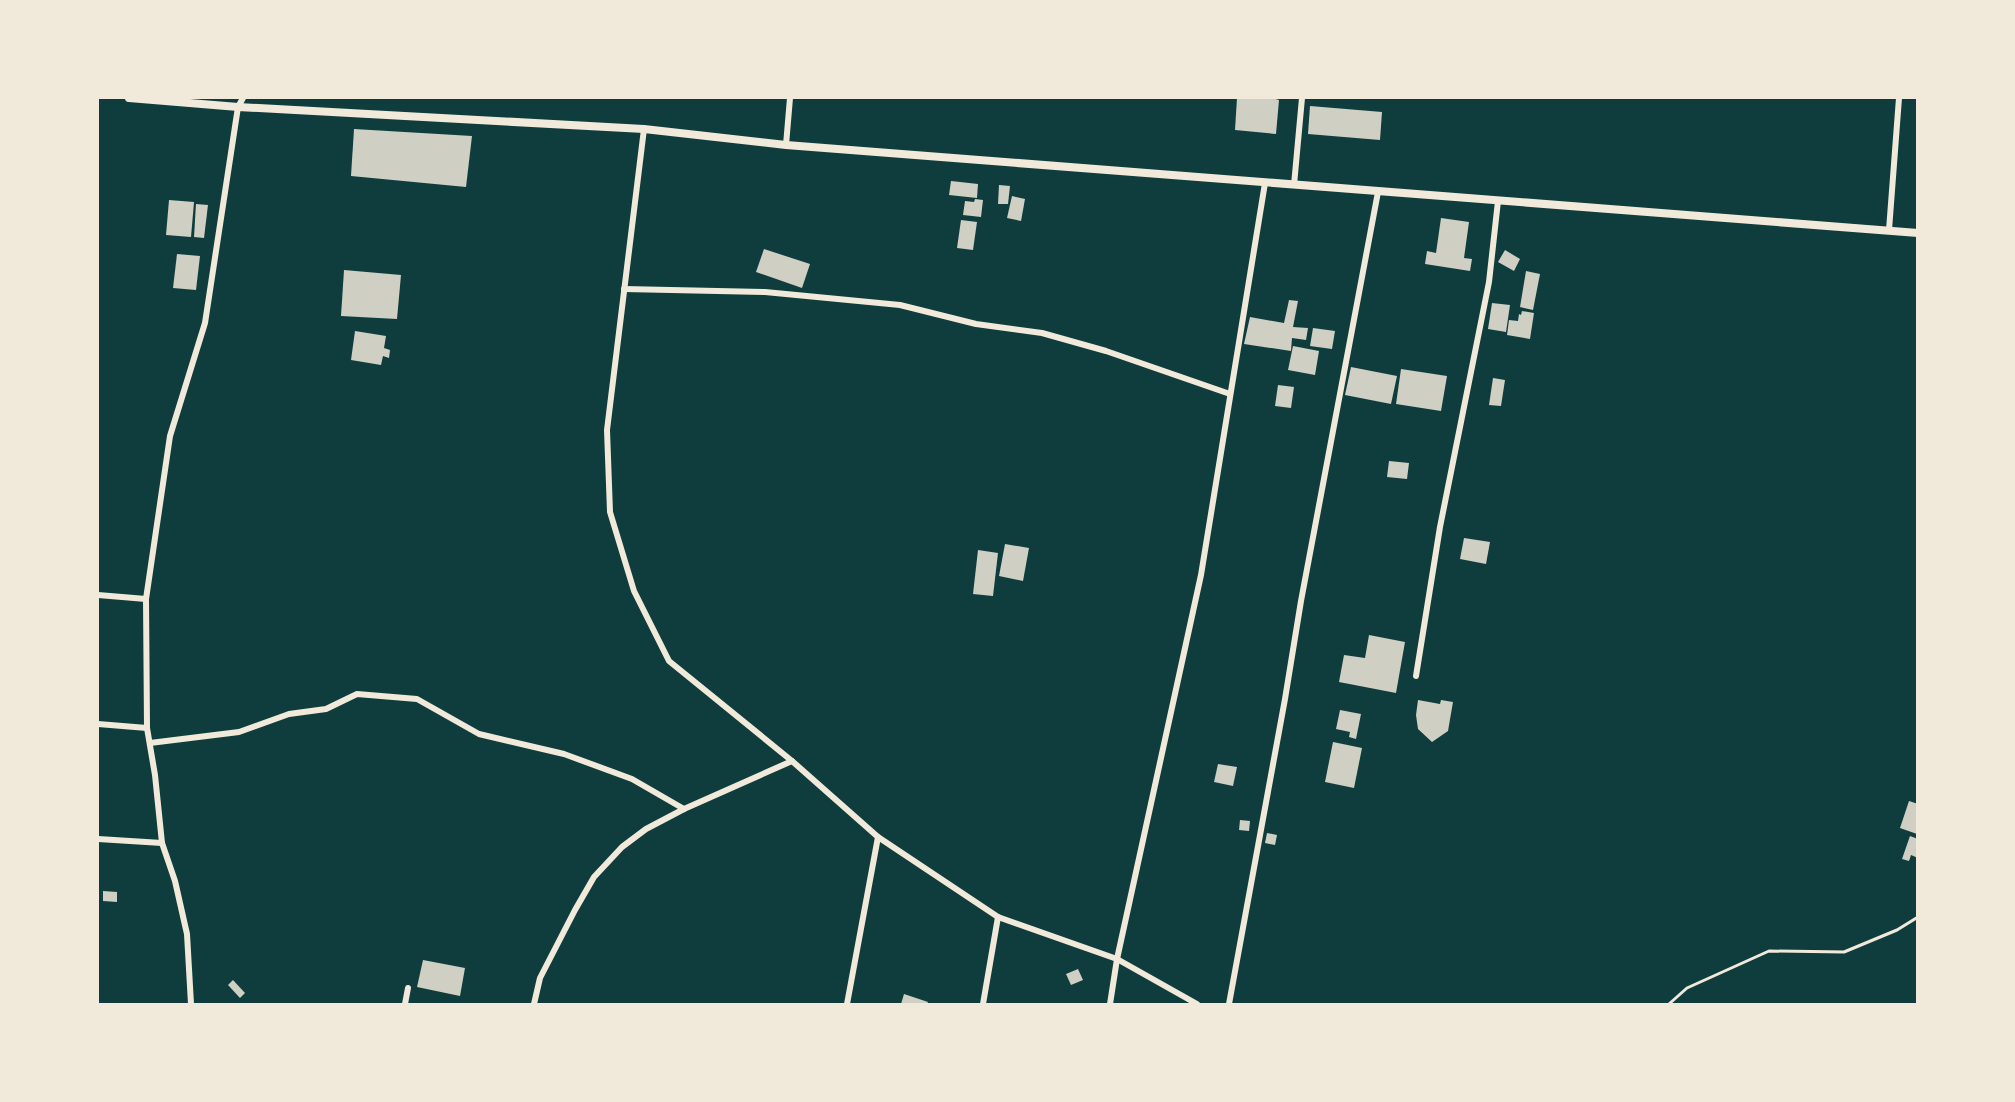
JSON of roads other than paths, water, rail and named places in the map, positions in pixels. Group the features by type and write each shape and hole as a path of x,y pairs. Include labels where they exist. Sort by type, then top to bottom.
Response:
{"street":[{"path":"129,98 238,107 644,129 786,145 1917,233"},
{"path":"191,1005 187,934 175,881 162,843 147,728 146,599 170,436 205,323 238,107 243,98"},
{"path":"786,145 790,98"},
{"path":"1294,185 1302,98"},
{"path":"1889,230 1899,98"},
{"path":"644,129 608,430 610,512 634,591 669,661 792,761 878,837 998,917 1117,959 1197,1005"},
{"path":"1110,1005 1117,959 1202,575 1265,183"},
{"path":"1229,1005 1301,601 1378,192"},
{"path":"1416,676 1440,527 1489,282 1498,201"},
{"path":"624,289 765,292 900,304 976,324 1042,333 1106,351 1230,394"},
{"path":"98,595 146,599"},
{"path":"150,743 234,734 289,714 326,709 357,694 417,699 479,734 564,754 632,779 684,809"},
{"path":"98,724 147,728"},
{"path":"534,1005 540,978 575,910 594,877 622,847 646,829 684,809 792,761"},
{"path":"847,1005 878,837"},
{"path":"98,838 162,843"},
{"path":"983,1005 998,917"},
{"path":"405,1005 408,988"}]}
